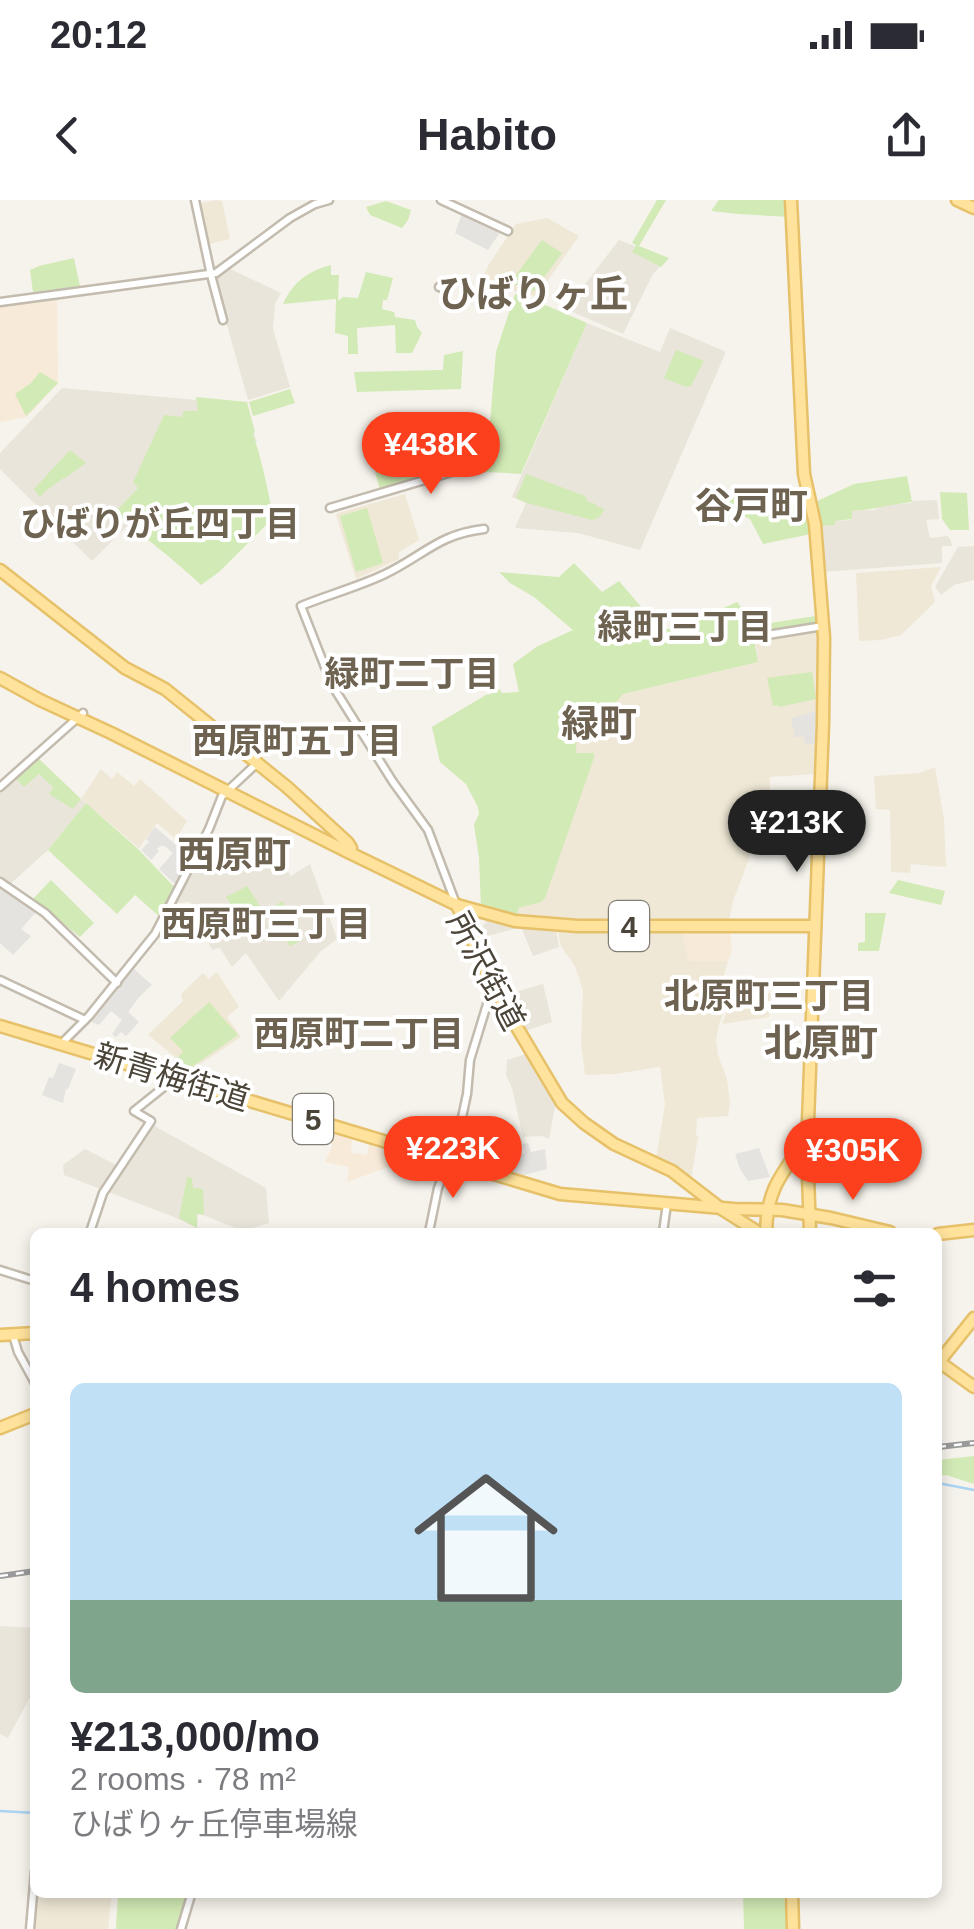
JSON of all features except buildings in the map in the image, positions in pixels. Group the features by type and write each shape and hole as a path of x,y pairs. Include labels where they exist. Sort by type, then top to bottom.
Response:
{"main road":[{"path":"792,200 804,474 815,524 823,626 824,720 807,1148 810,1228"},
{"path":"957,200 974,208"},
{"name":"所沢街道","path":"0,570 116,660 165,690 261,764 348,843 350,853 456,905 493,987 558,1098 614,1144 672,1170 701,1203"},
{"name":"4","path":"0,678 350,853"},
{"name":"4","path":"456,905 503,918 563,926 815,926"},
{"name":"新青梅街道","path":"0,1026 560,1194 667,1204 701,1203 724,1212 808,1214 872,1228"},
{"path":"759,1228 776,1181 799,1150 807,1148"},
{"path":"724,1212 751,1228"},
{"path":"942,1234 974,1230"},
{"path":"942,1358 974,1318"},
{"path":"942,1366 974,1389"},
{"path":"0,1428 30,1416"},
{"path":"792,1898 793,1929"}],"street":[{"path":"194,200 223,320"},
{"path":"0,302 210,275 226,268 290,218 329,200"},
{"path":"441,200 508,232"},
{"path":"330,508 472,466"},
{"path":"456,905 428,830 332,685 301,606 381,576 442,540 484,530"},
{"path":"755,637 823,626"},
{"path":"0,787 80,716"},
{"path":"62,1044 117,982 164,920 224,792 261,764"},
{"path":"0,882 45,913 117,982"},
{"path":"0,980 85,1020"},
{"path":"429,1228 438,1188 463,1117 470,1060 493,987"},
{"path":"91,1228 103,1193 151,1121 134,1110 175,1078"},
{"path":"664,1228 667,1204"},
{"path":"0,1270 30,1279"},
{"path":"6,1334 30,1375"},
{"path":"30,1929 33,1898"},
{"path":"181,1929 190,1898"}],"shaded area":[{"path":"222,201 230,239 205,245 195,204"},
{"path":"462,213 499,234 488,250 455,233"},
{"path":"547,218 579,236 536,297 483,277 516,224"},
{"path":"619,240 667,259 653,274 623,334 566,309"},
{"path":"230,269 281,293 275,304 273,329 290,387 248,400 215,282"},
{"path":"57,296 58,383 27,417 0,422 0,307"},
{"path":"587,323 660,352 670,328 725,354 640,550 578,533 515,528 526,503 512,497"},
{"path":"62,388 242,404 246,406 257,443 183,417 138,488 114,513 128,525 92,561 0,469 0,453"},
{"path":"405,494 419,540 399,552 399,559 356,579 336,515"},
{"path":"937,500 939,519 926,520 930,538 948,536 951,541 952,546 942,546 942,563 822,572 818,526 851,520 852,511"},
{"path":"974,546 974,580 954,585 941,595 935,587 958,547"},
{"path":"941,567 931,586 935,602 901,635 859,641 856,573"},
{"path":"818,631 816,774 770,777 770,809 749,824 749,859 729,921 573,922 518,916 479,857 474,825 478,807 466,784 440,762 432,727 486,695 519,692 513,664 538,646 623,694 758,662 755,639"},
{"path":"817,711 816,744 805,744 804,737 795,737 791,718"},
{"path":"935,767 944,819 946,867 911,864 910,873 891,872 890,810 876,809 874,776 919,773"},
{"path":"101,769 112,779 117,772 134,786 140,779 187,821 176,839 157,823 139,848 81,799"},
{"path":"39,774 53,787 50,793 73,808 81,799 86,803 48,850 0,893 0,789 14,777"},
{"path":"155,827 190,857 176,885 159,869 173,853 160,846 151,860 141,850"},
{"path":"265,836 291,876 310,864 337,939 321,951 279,1001 246,953 232,967 220,948 212,950 190,902 176,903 193,869 197,871 202,863 213,874"},
{"path":"5,888 37,911 21,929 31,936 13,955 0,943 0,893"},
{"path":"485,918 556,930 559,947 533,956 521,927 476,939 473,931 484,925"},
{"path":"558,931 681,931 689,961 728,961 724,975 728,1002 716,1040 727,1079 728,1116 697,1118 691,1180 656,1159 665,1104 660,1067 585,1075 581,1043 583,991"},
{"path":"681,931 730,931 732,950 728,961 689,961"},
{"path":"134,969 152,985 128,1012 139,1022 126,1036 121,1032 116,1037 112,1034 122,1020 111,1011 99,1025 92,1018"},
{"path":"217,972 239,1007 227,1017 241,1037 191,1070 148,1035 183,1001 181,994 203,973 209,979"},
{"path":"543,984 552,1022 522,1032 502,996"},
{"path":"771,993 769,1017 722,1024 730,996"},
{"path":"526,1054 556,1102 549,1139 523,1137 506,1075 507,1060"},
{"path":"59,1063 76,1069 63,1103 42,1095"},
{"path":"151,1124 266,1188 269,1223 236,1228 198,1213 197,1228 64,1175 63,1165 85,1149 118,1166"},
{"path":"330,1131 352,1138 351,1153 367,1155 369,1143 388,1149 391,1166 347,1182 349,1167 325,1162 333,1145 325,1140"},
{"path":"528,1143 531,1152 545,1149 547,1169 520,1176 512,1174 506,1152 495,1153 499,1170 481,1164 479,1153 488,1149 487,1144 515,1144 517,1155 525,1153 522,1144"},
{"path":"759,1148 770,1177 748,1181 735,1154"},
{"path":"0,1626 30,1628 30,1697 8,1738 0,1734"},
{"path":"36,1898 111,1898 108,1929 33,1929"}],"green space":[{"path":"657,200 666,200 639,246 669,258 661,267 632,252 636,245 632,243"},
{"path":"719,200 789,200 790,217 711,211"},
{"path":"386,201 411,210 402,228 370,215 366,207"},
{"path":"542,240 562,253 534,291 510,283"},
{"path":"74,258 80,286 33,292 30,270"},
{"path":"331,265 331,275 339,275 338,301 343,297 358,298 366,272 393,278 382,309 394,312 395,317 415,320 422,333 412,353 396,353 395,325 357,328 358,354 348,354 348,336 335,333 336,299 283,304 302,278"},
{"path":"515,294 587,323 521,474 479,474 477,469 485,467 487,457 496,352"},
{"path":"676,350 704,361 691,386 664,378"},
{"path":"463,351 461,389 357,392 354,372 443,370 444,355"},
{"path":"40,372 58,383 26,416 15,394"},
{"path":"290,389 295,403 253,416 249,402"},
{"path":"196,397 247,402 273,518 201,585 115,512 138,488 133,482 164,415 183,417 183,411 198,411"},
{"path":"70,450 86,463 40,497 34,489"},
{"path":"411,451 418,480 380,490 372,461"},
{"path":"526,474 585,496 588,502 604,508 602,513 592,520 516,498"},
{"path":"907,476 912,502 852,511 852,519 820,526 815,502 854,484"},
{"path":"733,492 777,510 805,503 811,534 763,544 750,519 727,509"},
{"path":"940,492 967,493 969,530 950,530 942,519"},
{"path":"367,508 383,563 356,572 340,516"},
{"path":"574,563 602,592 619,581 661,630 681,627 737,602 751,626 822,615 819,630 754,639 758,662 623,694 611,708 578,709 576,753 594,753 594,758 545,898 518,908 518,916 481,908 474,825 478,807 466,784 440,762 432,727 492,694 490,691 497,686 502,693 519,692 513,664 538,646 573,630 499,572 559,577"},
{"path":"812,672 816,699 773,706 767,678"},
{"path":"36,756 81,799 73,809 49,794 53,787 39,774 24,787 14,777"},
{"path":"86,803 175,888 160,917 135,895 117,914 48,850"},
{"path":"51,880 94,923 80,937 33,899"},
{"path":"898,880 945,891 941,905 889,893"},
{"path":"247,886 262,909 242,921 226,897"},
{"path":"282,901 303,939 290,946 266,912"},
{"path":"865,913 886,913 879,951 858,951 858,943 865,942"},
{"path":"209,1002 238,1035 190,1068 178,1058 183,1051 170,1038"},
{"path":"187,1177 192,1178 193,1188 203,1189 204,1215 197,1214 197,1228 179,1218"},
{"path":"974,1456 974,1484 942,1476 942,1460"},
{"path":"118,1898 187,1898 178,1929 116,1929"},
{"path":"743,1898 784,1898 787,1929 744,1929"}],"waterway":[{"path":"942,1484 974,1490"},
{"path":"0,1811 30,1813"}],"railway":[{"path":"942,1447 974,1443"},
{"path":"0,1576 30,1572"}],"district":[{"name":"ひばりヶ丘","path":"533,294"},
{"name":"谷戸町","path":"751,506"},
{"name":"ひばりが丘四丁目","path":"160,523"},
{"name":"緑町三丁目","path":"685,626"},
{"name":"緑町二丁目","path":"412,673"},
{"name":"緑町","path":"599,724"},
{"name":"西原町五丁目","path":"297,740"},
{"name":"西原町","path":"234,855"},
{"name":"西原町三丁目","path":"266,923"},
{"name":"北原町三丁目","path":"769,995"},
{"name":"西原町二丁目","path":"359,1033"},
{"name":"北原町","path":"821,1043"}]}
